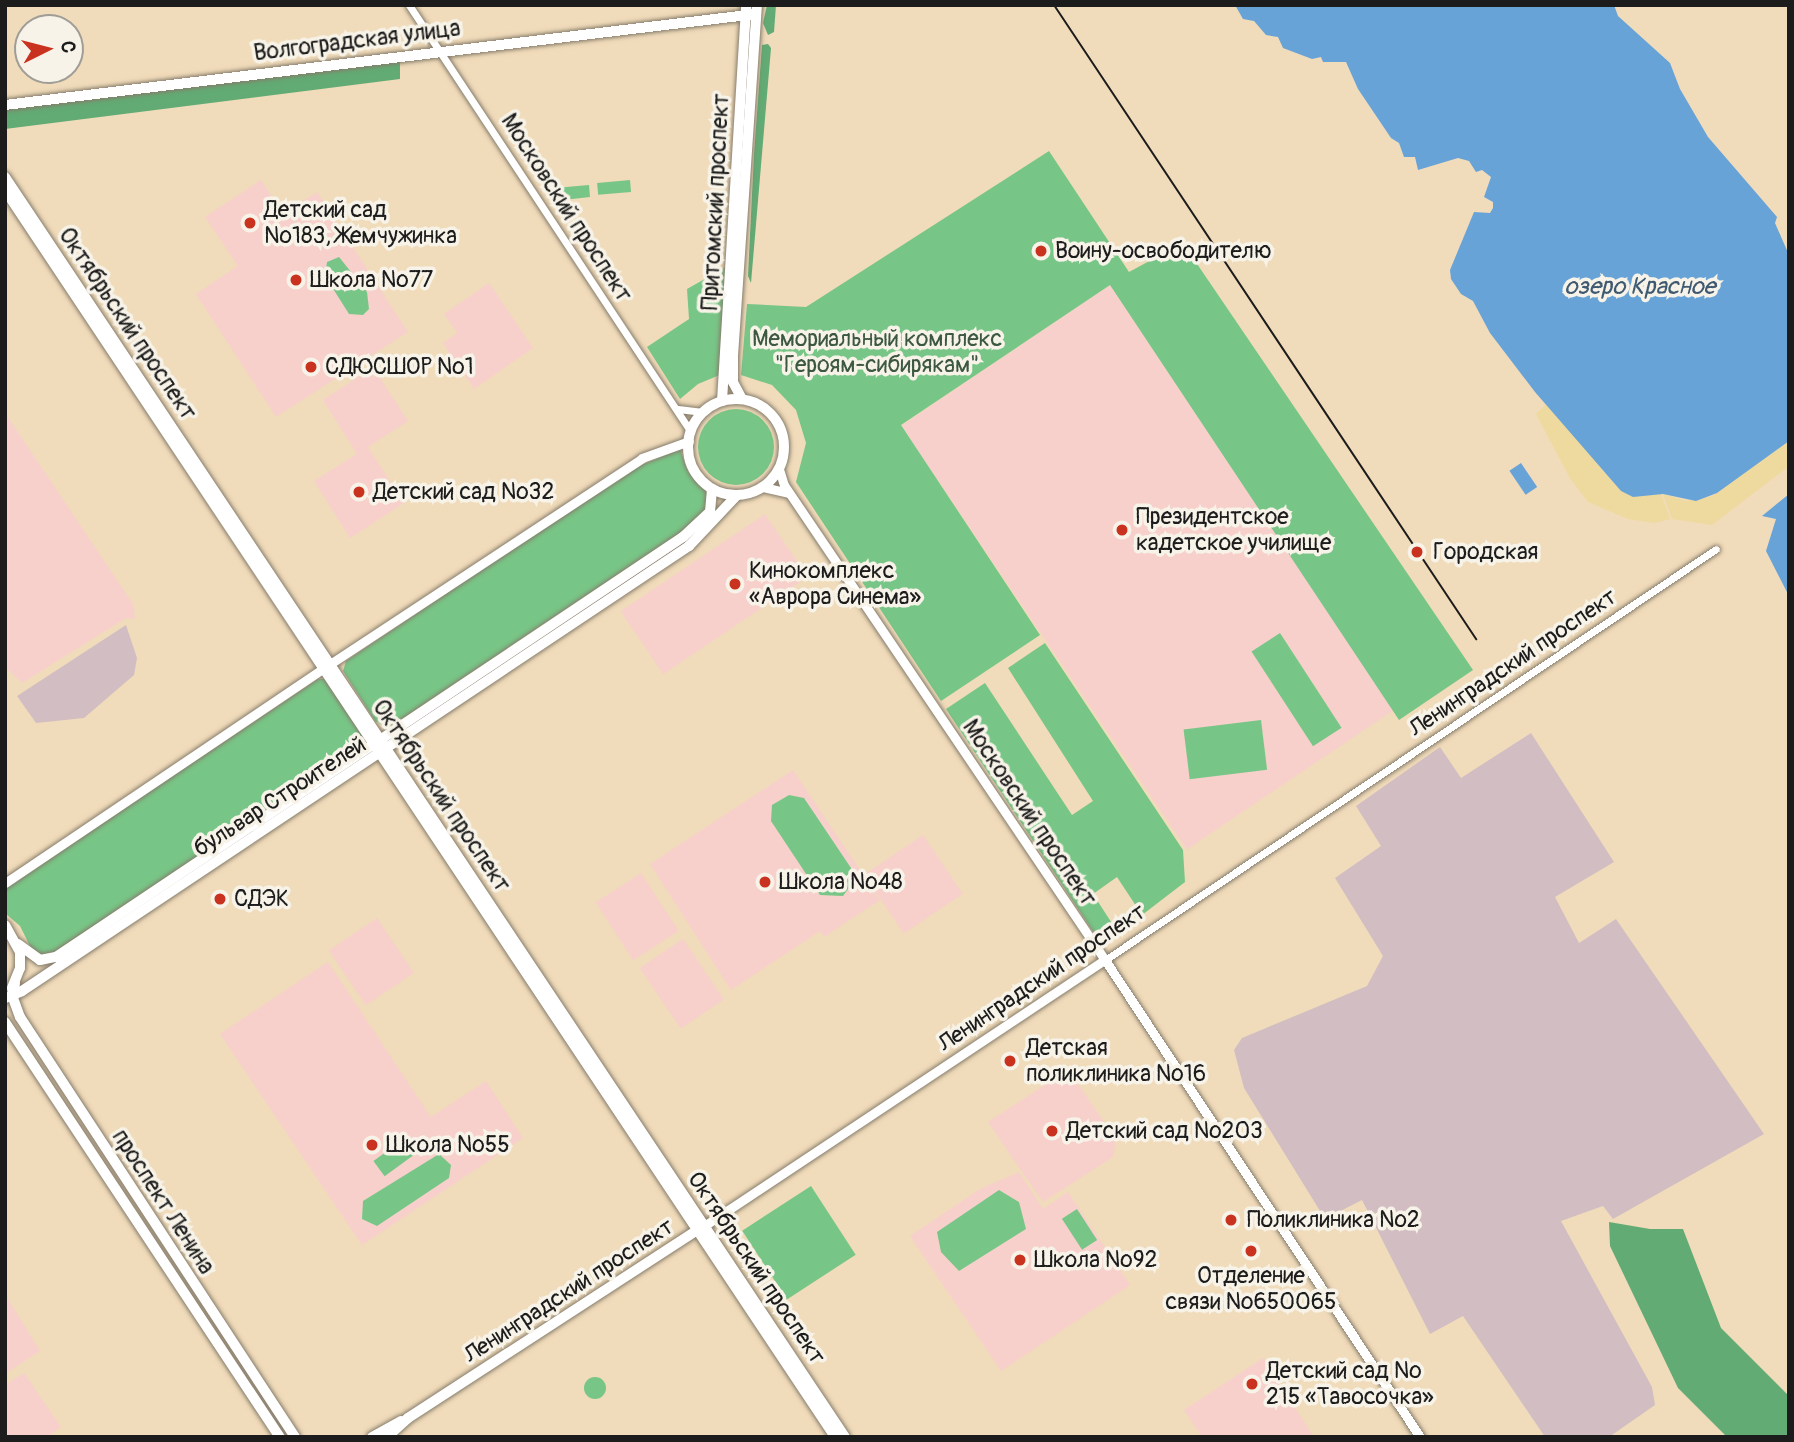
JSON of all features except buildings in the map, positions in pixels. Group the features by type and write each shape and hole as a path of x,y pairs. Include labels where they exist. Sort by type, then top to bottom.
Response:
{"main road":[{"name":"Волгоградская улица","path":"5,105 751,10"},
{"name":"Притомский проспект","path":"742,399 733,382 733,356 751,10"},
{"name":"Притомский проспект","path":"722,401 751,10"},
{"name":"Октябрьский проспект","path":"5,177 507,937 701,1228 845,1437"},
{"name":"Октябрьский проспект","path":"5,190 327,666"},
{"path":"742,399 764,408 780,427 784,452 779,469 763,487 737,495 712,489 693,468 690,436 703,412 722,401 742,399"},
{"name":"бульвар Строителей","path":"8,996 381,747 695,528 713,507 712,489"},
{"name":"бульвар Строителей","path":"18,944 40,960 56,957 689,546 737,495"},
{"path":"5,925 18,944 20,968 8,996"},
{"name":"проспект Ленина","path":"8,996 295,1437"},
{"name":"проспект Ленина","path":"5,1022 280,1437"},
{"name":"Октябрьский проспект","path":"701,1228 835,1437"},
{"name":"Ленинградский проспект","path":"387,1437 408,1418 701,1228"},
{"path":"372,1437 408,1418"}],"street":[{"name":"Московский проспект","path":"409,5 677,409 690,436"},
{"path":"677,409 703,412"},
{"path":"5,883 642,458 690,436"},
{"name":"Московский проспект","path":"779,469 789,494 1105,960 1420,1437"},
{"path":"763,487 789,494"},
{"name":"Ленинградский проспект","path":"701,1228 1716,549"}],"shaded area":[{"name":"Школа №77","path":"261,180 283,214 317,192 408,332 276,417 196,294 238,266 205,217"},
{"path":"489,283 533,348 474,389 443,343 457,333 444,314"},
{"name":"Президентское кадетское училище","path":"1110,285 1396,709 1187,850 901,426"},
{"path":"373,367 408,421 368,447 404,503 350,538 314,481 357,454 323,400"},
{"path":"5,413 133,604 135,619 126,618 22,683 5,667"},
{"path":"765,514 807,577 663,674 621,611"},
{"path":"126,625 137,658 134,675 84,718 36,723 17,696"},
{"path":"1531,733 1614,862 1555,897 1579,943 1616,919 1764,1134 1613,1219 1603,1206 1561,1221 1652,1387 1655,1405 1609,1437 1545,1437 1463,1316 1430,1334 1362,1200 1325,1219 1244,1088 1234,1050 1242,1038 1367,986 1383,956 1335,878 1381,846 1356,806 1440,747 1461,778"},
{"name":"Школа №48","path":"793,770 880,900 824,937 820,931 731,990 650,864"},
{"path":"923,835 963,894 904,934 864,875"},
{"path":"641,873 679,931 633,960 596,902"},
{"path":"377,918 414,973 366,1005 329,950"},
{"path":"683,939 724,1000 681,1029 640,968"},
{"name":"Школа №55","path":"328,962 431,1117 486,1081 523,1138 362,1245 220,1034"},
{"name":"Детский сад №203","path":"1068,1070 1116,1139 1113,1157 1043,1202 988,1122"},
{"name":"Школа №92","path":"1019,1172 1043,1209 1068,1192 1130,1285 1001,1371 910,1236 980,1189"},
{"path":"5,1294 40,1351 5,1374"},
{"name":"Детский сад № 215 «Тавосочка»","path":"1263,1358 1314,1437 1202,1437 1184,1410"},
{"path":"24,1373 61,1427 47,1437 5,1437 5,1385"}],"green space":[{"path":"767,5 776,5 774,32 768,35 763,23"},
{"path":"768,44 771,48 751,283 748,276 754,154 762,45"},
{"path":"400,55 400,79 5,129 5,109"},
{"name":"Мемориальный комплекс \"Героям-сибирякам\"","path":"1049,151 1129,272 1179,245 1191,255 1473,670 1399,720 1110,285 901,425 1040,635 941,701 796,482 806,443 796,410 772,385 741,375 747,304 806,307"},
{"path":"630,180 631,192 598,195 597,183"},
{"path":"589,185 590,197 563,200 555,188"},
{"path":"339,257 367,292 369,309 363,315 349,314 325,276 327,262"},
{"path":"726,267 722,374 698,384 680,399 647,347 689,319 687,289"},
{"path":"736,409 751,412 763,420 771,432 774,447 771,462 763,474 751,482 736,485 721,482 709,474 701,462 698,447 701,432 709,420 721,412"},
{"path":"680,449 688,471 708,494 707,509 689,527 396,723 386,727 375,721 343,671 346,661 630,470"},
{"path":"1280,633 1342,728 1313,746 1251,652"},
{"path":"1045,643 1183,850 1185,882 1142,915 1117,877 1093,894 1115,928 1096,936 946,709 985,683 1072,815 1093,801 1008,668"},
{"path":"318,679 326,679 364,737 359,749 54,953 41,955 32,950 20,926 5,913 5,888"},
{"path":"1261,720 1267,770 1190,779 1184,730"},
{"path":"789,795 804,798 851,868 851,885 843,896 820,895 771,821 772,805"},
{"path":"405,1138 416,1153 385,1176 373,1161"},
{"path":"439,1154 451,1165 449,1178 377,1226 362,1219 363,1201"},
{"path":"811,1186 856,1255 787,1299 742,1231"},
{"path":"999,1190 1019,1202 1026,1229 959,1271 941,1252 937,1232"},
{"path":"1077,1209 1097,1240 1082,1250 1062,1219"},
{"path":"1609,1222 1650,1229 1683,1229 1721,1328 1789,1396 1789,1437 1727,1437 1678,1388 1610,1246"},
{"path":"595,1377 603,1380 606,1388 603,1396 595,1399 587,1396 584,1388 587,1380"}],"sand":[{"path":"1547,403 1621,491 1661,494 1670,519 1654,523 1628,519 1588,502 1570,478 1536,414"},
{"path":"1789,441 1789,466 1712,525 1672,519 1663,494 1686,501 1712,496"}],"water":[{"name":"озеро Красное","path":"1235,5 1614,5 1618,16 1670,63 1680,89 1708,137 1777,217 1775,223 1789,255 1789,441 1717,493 1696,501 1663,494 1633,497 1621,491 1535,392 1490,333 1473,301 1461,294 1451,279 1450,270 1474,212 1490,213 1493,208 1493,202 1484,197 1491,177 1482,170 1476,172 1469,161 1458,158 1418,170 1415,157 1404,157 1399,143 1391,138 1358,89 1346,62 1323,62 1321,57 1312,59 1283,48 1278,37 1266,35 1254,21 1243,19"},
{"path":"1521,463 1537,487 1526,495 1509,471"},
{"path":"1789,494 1789,596 1766,551 1776,519 1762,516"}],"railway":[{"path":"1054,5 1476,639"}],"place":[{"name":"Детский сад №183, Жемчужинка","path":"250,223"},
{"name":"Воину-освободителю","path":"1041,251"},
{"name":"Школа №77","path":"296,280"},
{"name":"СДЮСШОР №1","path":"311,367"},
{"name":"Детский сад №32","path":"359,492"},
{"name":"Президентское кадетское училище","path":"1122,530"},
{"name":"Городская","path":"1417,552"},
{"name":"Кинокомплекс «Аврора Синема»","path":"735,584"},
{"name":"Школа №48","path":"765,882"},
{"name":"СДЭК","path":"220,899"},
{"name":"Детская поликлиника №16","path":"1010,1061"},
{"name":"Детский сад №203","path":"1052,1131"},
{"name":"Школа №55","path":"372,1145"},
{"name":"Поликлиника №2","path":"1231,1220"},
{"name":"Отделение связи №650065","path":"1251,1251"},
{"name":"Школа №92","path":"1020,1260"},
{"name":"Детский сад № 215 «Тавосочка»","path":"1252,1384"}]}
